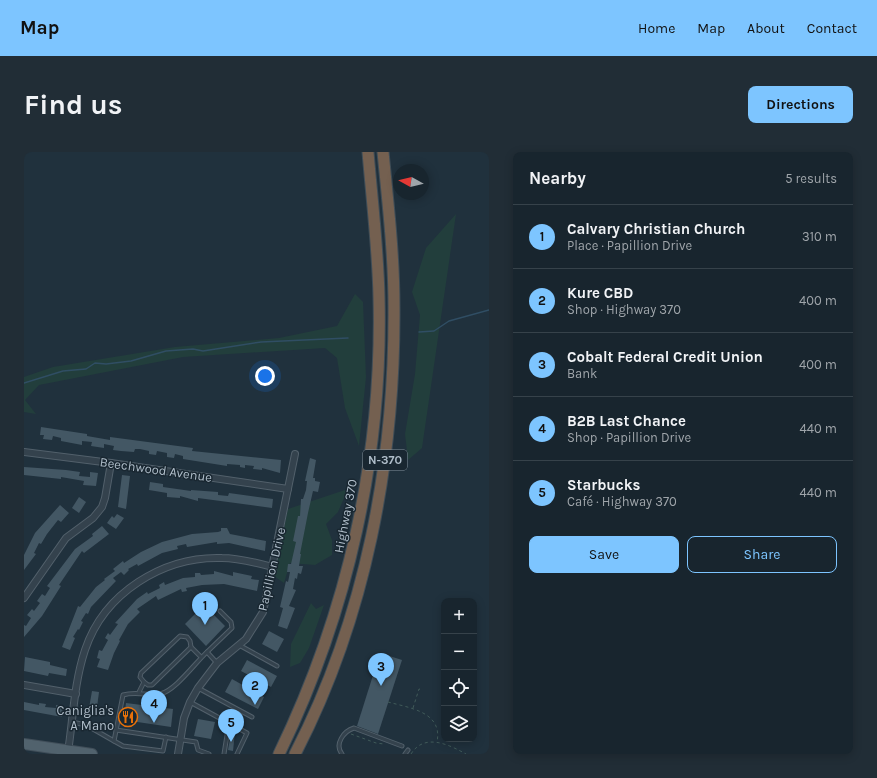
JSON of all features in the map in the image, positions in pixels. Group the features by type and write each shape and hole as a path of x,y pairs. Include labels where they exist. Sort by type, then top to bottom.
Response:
{"highway":[{"name":"Highway 370","path":"279,754 304,701 345,582 362,507 369,462 376,398 379,298 368,152"},
{"name":"N-370","path":"295,754 326,686 355,601 369,544 384,464 392,394 394,305 393,267 383,152"}],"main road":[{"path":"24,744 68,752 92,754"}],"street":[{"name":"Beechwood Avenue","path":"24,452 288,489"},
{"name":"Papillion Drive","path":"178,754 180,739 190,702 198,688 217,663 239,645 257,623 263,612 296,454"},
{"path":"24,598 66,538 93,518 102,507 106,498 111,463"},
{"path":"68,752 80,666 93,633 109,608 120,596 154,572 170,566 205,558 238,560 273,567"},
{"path":"24,685 76,694"}],"lane":[{"path":"114,741 123,694 139,692 159,694 169,691 232,628 231,622 220,611"},
{"path":"191,647 152,685 148,685 140,677 141,673 180,636 186,637 190,641 191,647 201,658"},
{"path":"239,645 277,666"},
{"path":"207,652 217,663"},
{"path":"139,692 144,682"},
{"path":"198,688 252,717"},
{"path":"190,702 247,733 237,754"},
{"path":"72,722 86,725 123,746 163,751 166,737"},
{"path":"224,754 228,729 236,726"},
{"path":"342,754 339,746 340,741 348,730 354,728 402,746"},
{"path":"116,730 196,742 198,750 209,754"},
{"path":"405,754 408,750"}],"path":[{"path":"413,709 419,689 423,690"},
{"path":"388,702 429,715 436,724 437,742"},
{"path":"348,730 352,735 376,743 389,744"},
{"path":"411,754 418,745 429,741 437,742 466,754"}],"green space":[{"path":"456,214 422,448 408,460 405,434 415,374 420,315 412,292 426,248"},
{"path":"355,294 363,302 366,377 359,446 345,408 337,358 325,348 183,357 39,385 25,400 36,414 24,412 24,377 53,367 175,347 279,338 337,326"},
{"path":"348,489 338,512 326,524 332,540 332,555 315,565 290,563 284,583 274,576 288,509"},
{"path":"311,603 316,609 324,605 309,648 300,663 290,667 291,644"}],"building":[{"path":"41,427 87,434 87,436 110,440 110,437 193,448 192,451 281,460 280,473 262,468 262,470 253,469 254,466 245,465 245,468 240,467 240,465 227,464 227,466 183,459 183,456 175,454 174,458 167,457 167,453 157,451 156,455 149,454 149,451 140,449 135,449 134,452 113,450 114,446 104,444 104,448 91,446 92,442 82,441 82,445 61,441 61,438 53,436 52,440 43,439 44,435 40,435"},
{"path":"310,458 316,460 313,478 315,478 315,481 320,482 318,492 313,491 308,513 300,554 299,566 303,566 301,574 298,573 297,579 295,578 293,589 296,590 289,606 295,608 287,629 278,626 283,608 280,607 286,581 288,582 290,572 287,572 288,564 291,564 296,542 293,541 298,516 300,516 301,499 303,499 306,490 307,481 305,481"},
{"path":"24,467 80,472 79,476 90,477 90,472 98,473 96,486 83,485 84,481 61,477 61,479 24,475"},
{"path":"122,475 130,476 126,509 118,507"},
{"path":"150,482 163,484 163,487 191,491 218,492 218,495 228,496 229,493 273,499 272,508 198,498 198,501 180,496 180,498 167,497 167,493 149,490"},
{"path":"79,497 86,502 79,513 72,508"},
{"path":"60,505 69,513 61,522 58,520 41,544 39,543 34,553 36,554 24,570 24,555 35,533"},
{"path":"117,514 124,518 116,529 107,523 112,516 114,518"},
{"path":"102,526 109,534 84,553 82,551 59,585 61,586 42,616 24,637 24,625 26,626 31,618 27,615 32,609 34,611 40,603 37,601 42,594 45,596 50,588 47,586 75,549 93,536 92,534"},
{"path":"221,528 227,528 230,534 266,541 265,551 229,543 217,544 217,542 187,547 186,544 177,546 178,549 162,553 138,566 137,564 128,569 129,570 124,575 121,572 113,578 116,581 91,607 88,614 86,613 81,621 83,622 73,637 75,638 70,650 62,647 78,606 80,607 96,587 115,571 113,569 123,561 124,563 141,552 162,542 192,534 218,532 221,531"},
{"path":"214,571 233,576 233,572 252,576 251,579 259,580 257,591 224,584 202,585 186,588 187,591 182,592 181,589 158,600 156,596 137,609 140,612 128,624 119,640 120,641 108,670 97,667 100,659 97,658 99,650 102,651 108,640 105,638 108,633 110,635 118,624 115,623 137,599 147,592 148,594 160,588 159,585 164,582 165,585 183,578 195,577 195,573 200,573 201,575 214,574"},
{"path":"204,605 225,626 206,646 185,624"},
{"path":"269,631 284,639 277,652 262,644"},
{"path":"380,653 402,660 378,734 357,726"},
{"path":"25,657 50,662 50,665 67,669 66,676 49,673 48,676 24,671"},
{"path":"247,660 277,676 271,687 241,671"},
{"path":"232,679 264,697 258,709 225,692"},
{"path":"92,691 99,692 96,715 88,714"},
{"path":"24,702 39,705 39,703 46,704 45,707 56,708 56,705 64,706 62,717 24,710"},
{"path":"126,703 173,709 171,727 124,720"},
{"path":"198,719 215,722 211,739 194,736"},
{"path":"231,732 235,732 233,751 228,750"}],"waterway":[{"path":"419,332 434,331 449,321 489,310"},
{"path":"24,383 63,371 86,369 95,363 106,364 131,361 166,351 193,349 203,351 261,342 348,338"}],"place":[{"name":"Calvary Christian Church","path":"205,625"},
{"name":"Cobalt Federal Credit Union","path":"381,686"},
{"name":"Kure CBD","path":"255,705"},
{"name":"Caniglia's A Mano","path":"128,717"},
{"name":"B2B Last Chance","path":"154,723"},
{"name":"Starbucks","path":"231,742"}]}
